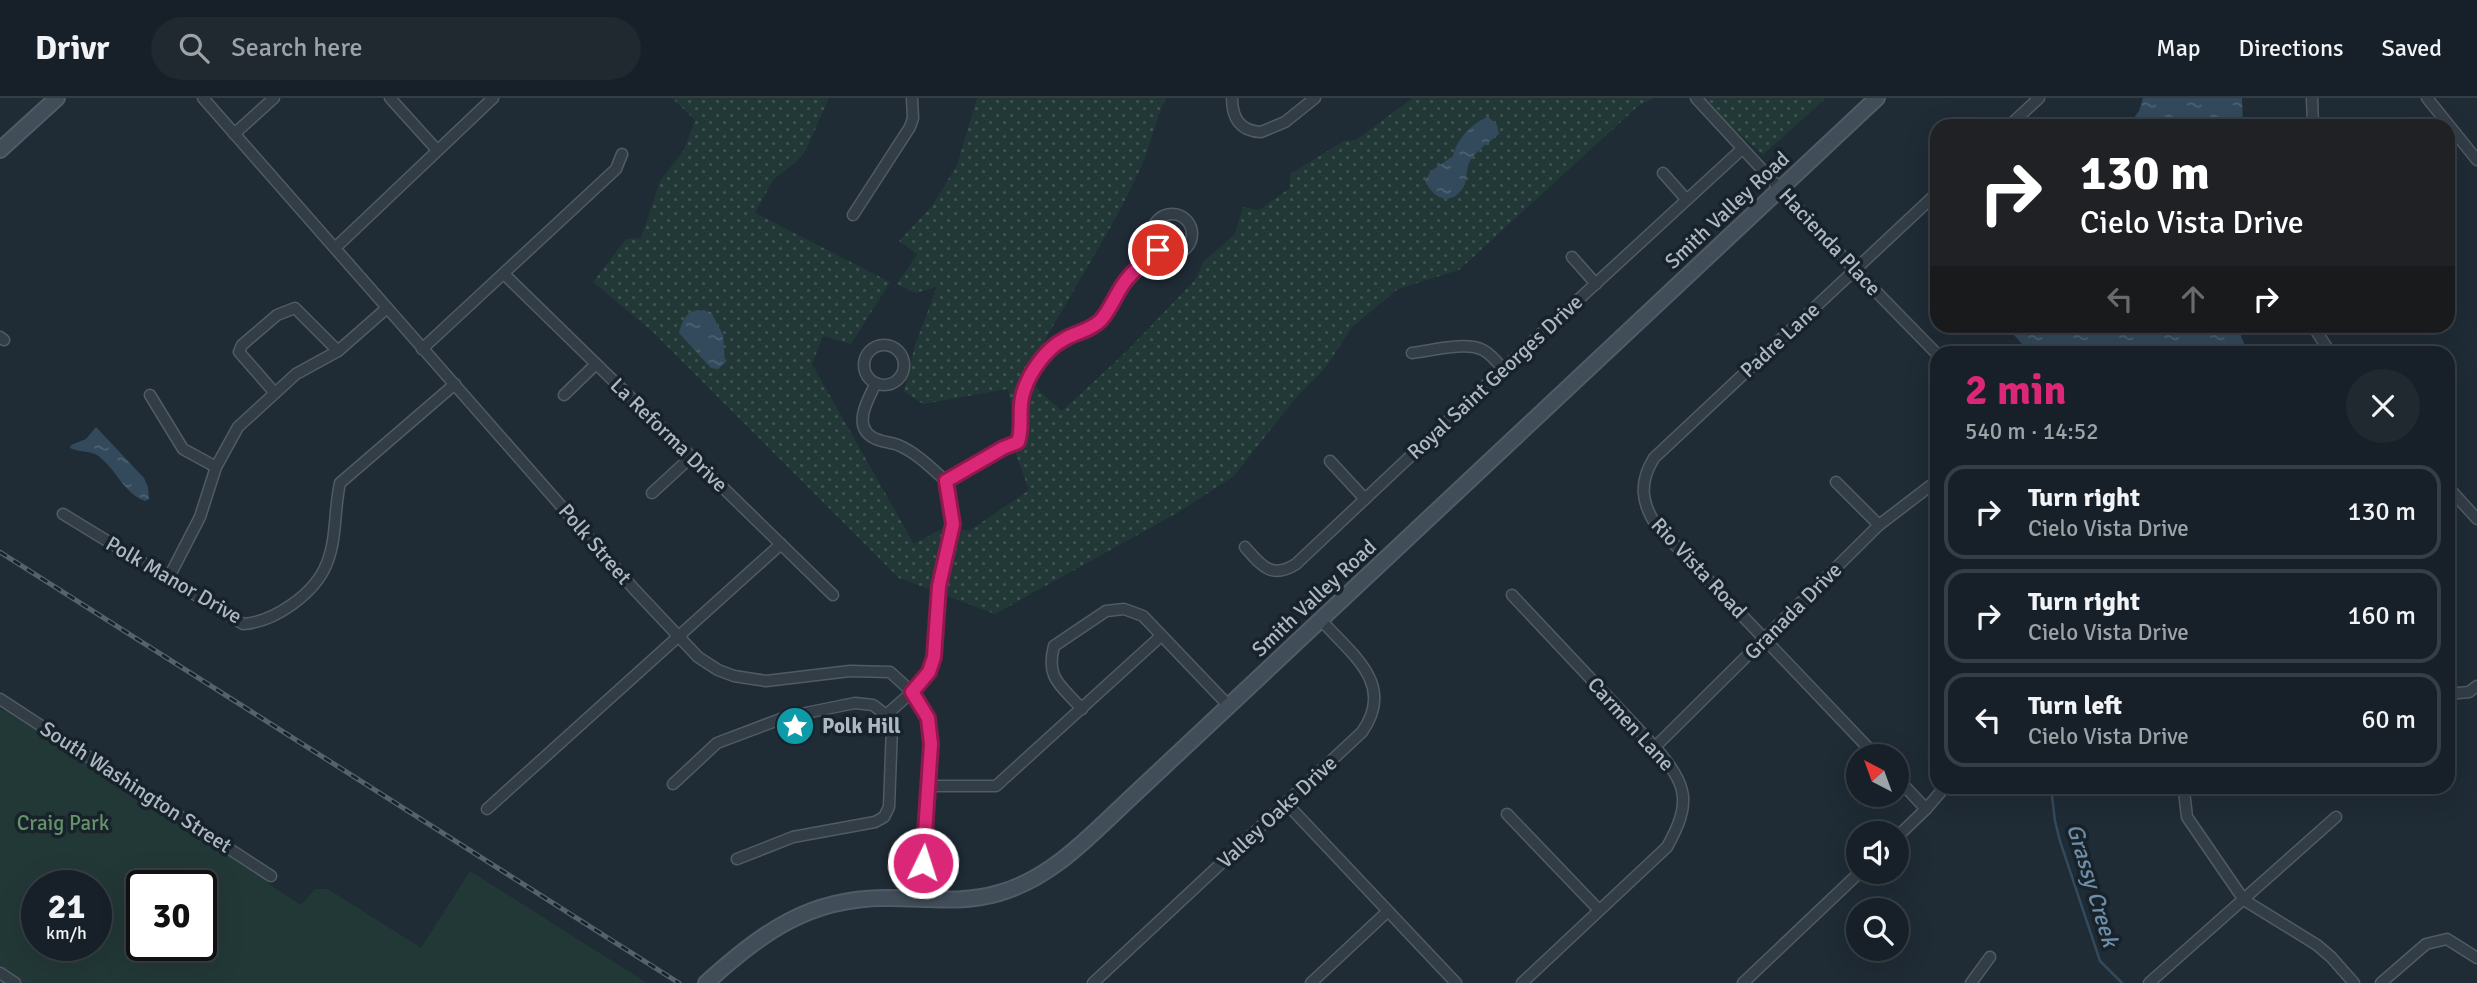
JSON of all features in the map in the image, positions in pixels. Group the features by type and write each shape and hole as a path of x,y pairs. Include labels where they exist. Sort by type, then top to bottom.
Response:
{"main road":[{"path":"0,150 57,98"},
{"name":"Smith Valley Road","path":"706,983 753,942 810,911 870,899 954,901 984,897 1019,886 1043,873 1088,838 1877,98"}],"street":[{"name":"Polk Street","path":"203,98 422,349 698,657 718,670 734,676 766,681 850,671 890,672 912,692 928,718 931,744 920,900"},
{"path":"234,134 274,98"},
{"path":"390,98 437,150"},
{"path":"335,248 493,98"},
{"path":"853,215 910,127 913,118 912,98"},
{"path":"1232,98 1232,112 1243,127 1261,132 1285,122 1315,98"},
{"name":"Hacienda Place","path":"1696,98 1930,347"},
{"path":"2016,119 2039,98"},
{"path":"2312,98 2313,119"},
{"path":"2427,98 2444,119"},
{"path":"2455,133 2477,160"},
{"name":"Royal Saint Georges Drive","path":"1245,547 1268,569 1278,572 1288,569 1742,149"},
{"path":"422,349 505,275 616,169 622,154"},
{"path":"1662,173 1686,200"},
{"name":"Padre Lane","path":"1644,497 1645,473 1654,458 1930,200"},
{"path":"1171,214 1184,218 1192,229 1188,247 1177,254 1158,250 1152,238 1158,219 1171,214"},
{"path":"946,481 1018,442 1023,429 1020,409 1023,390 1040,361 1065,338 1090,329 1103,318 1128,277 1158,250"},
{"path":"1572,257 1596,284"},
{"name":"La Reforma Drive","path":"505,275 833,595"},
{"path":"274,392 239,352 242,345 277,315 295,308 338,351"},
{"path":"168,579 200,517 216,467 238,427 296,374 338,351 387,308"},
{"path":"878,345 891,346 904,360 903,372 894,382 876,383 865,370 865,358 878,345"},
{"path":"1412,354 1453,348 1480,348 1491,355 1503,369"},
{"path":"564,395 596,364"},
{"path":"876,383 864,407 863,422 866,430 871,436 908,450 946,481 953,524 939,586 934,657 929,672 912,692 886,715"},
{"name":"Polk Manor Drive","path":"63,514 243,624 256,623 273,617 294,603 317,580 327,564 334,528 334,506 340,483 454,384"},
{"path":"149,395 183,449 216,467"},
{"path":"652,494 691,458"},
{"path":"1330,461 1365,499"},
{"path":"1836,482 1879,526"},
{"name":"Granada Drive","path":"1655,747 1879,526 1930,486"},
{"path":"2455,494 2477,519"},
{"name":"Rio Vista Road","path":"1644,497 1656,526 1865,744"},
{"path":"487,808 781,544"},
{"name":"Carmen Lane","path":"1512,595 1655,747 1675,771 1683,798 1682,820 1667,847 1522,983"},
{"path":"1082,709 1052,675 1050,661 1054,646 1106,611 1124,609 1143,616 1229,706"},
{"name":"Valley Oaks Drive","path":"1093,983 1362,732 1373,713 1376,701 1371,679 1321,620"},
{"path":"929,786 996,786 1161,636"},
{"path":"2455,693 2469,692 2477,686"},
{"name":"South Washington Street","path":"0,699 271,876"},
{"path":"673,784 717,743 786,717 855,703 873,705 886,715 892,727 891,780 889,807 884,817 875,822 793,838 737,859"},
{"path":"1909,791 1926,809"},
{"path":"1909,825 1939,794"},
{"path":"2184,794 2187,817 2244,900 2317,946 2331,957 2354,983"},
{"path":"1286,803 1456,983"},
{"path":"1507,814 1599,910"},
{"path":"2148,983 2336,817"},
{"path":"1743,983 1847,884"},
{"path":"1311,983 1387,912"},
{"path":"2381,983 2426,944 2447,939 2477,958"},
{"path":"1971,983 1990,957"},
{"path":"0,973 15,983"}],"green space":[{"path":"672,98 829,98 806,150 773,180 755,213 890,282 851,344 823,336 812,364 914,544 945,527 969,531 1029,490 1016,454 1016,432 1008,389 923,404 904,391 915,345 937,287 915,293 897,284 917,254 899,241 932,206 957,165 977,98 1166,98 1142,165 1125,199 1028,372 1040,392 1062,411 1127,351 1195,280 1204,261 1235,234 1243,207 1259,210 1290,188 1290,174 1344,141 1356,140 1413,98 1654,98 1638,106 1459,270 1398,289 1352,327 1326,367 1294,400 1234,476 1177,513 995,614 899,578 653,332 593,282 626,239 641,238 660,181 684,150 695,120"},
{"path":"1699,98 1826,98 1763,155"},
{"name":"Craig Park","path":"0,709 264,877 270,885 301,905 315,889 328,889 421,948 470,871 647,983 0,983"}],"water":[{"path":"2143,98 2242,98 2243,119 2133,119"},
{"path":"1488,117 1497,125 1499,134 1470,161 1465,185 1458,194 1447,199 1437,196 1425,181 1431,171 1453,156 1466,132"},
{"path":"697,310 711,312 723,335 725,363 718,369 711,368 679,333 685,318"},
{"path":"2012,333 2240,333 2245,346 2024,346"},
{"path":"96,427 144,478 149,499 145,501 131,492 97,455 70,448 71,445 86,439"}],"waterway":[{"name":"Grassy Creek","path":"2052,794 2060,841 2100,961 2122,983"}],"railway":[{"path":"0,552 679,983"}],"place":[{"name":"Polk Hill","path":"795,726"}],"route":[{"path":"923,863 931,744 928,718 912,692 929,672 934,657 939,586 953,524 946,481 1018,442 1023,429 1020,409 1023,390 1040,361 1065,338 1090,329 1103,318 1128,277 1158,250"}]}
